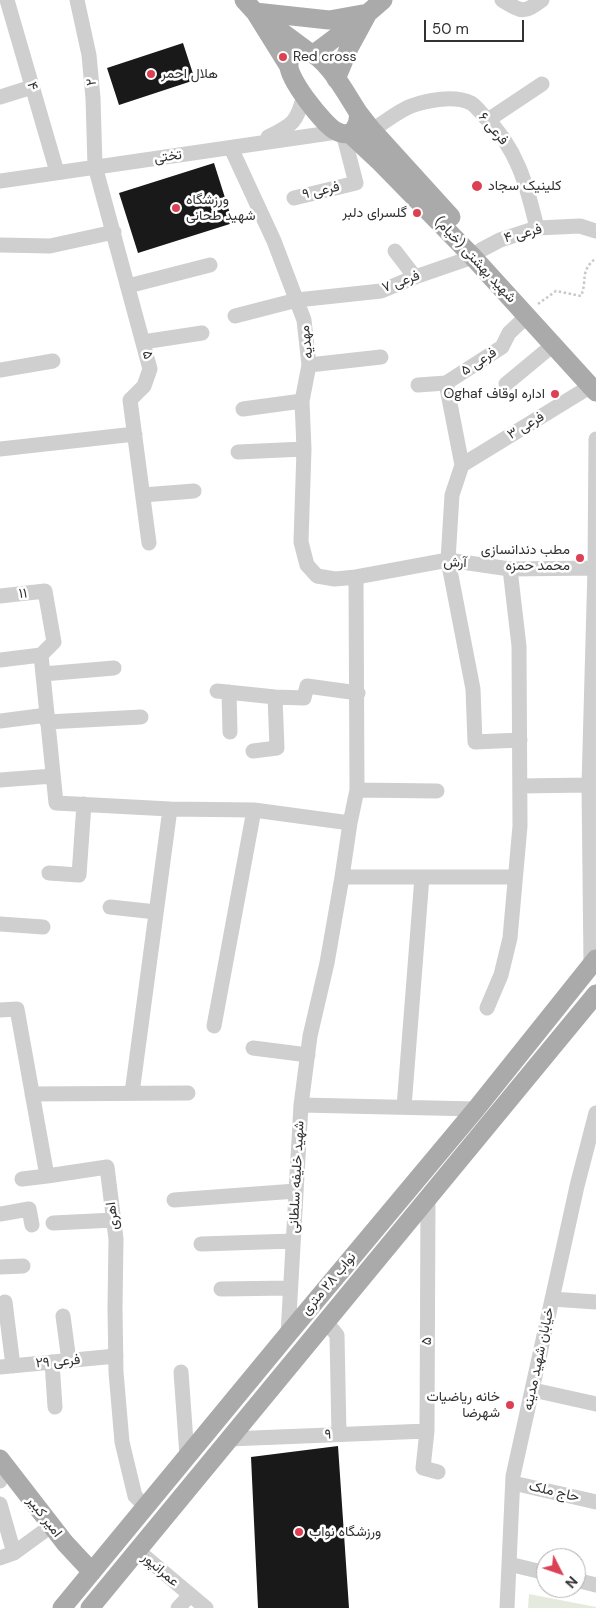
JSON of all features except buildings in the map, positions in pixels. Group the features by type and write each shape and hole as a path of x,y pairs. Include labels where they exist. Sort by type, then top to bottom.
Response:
{"main road":[{"path":"288,65 291,57 297,51 310,52 368,13 383,0"},
{"path":"249,6 296,18 329,20 368,13"},
{"path":"249,6 310,52"},
{"path":"249,6 288,65"},
{"path":"336,79 349,48 368,13"},
{"name":"شهید بهشتی (خیام)","path":"310,52 336,79 372,130 477,254 594,384"},
{"name":"شهید بهشتی (خیام)","path":"288,65 304,95 318,113 380,162 477,254"},
{"path":"343,133 356,128 360,120 358,112"},
{"name":"شهید بهشتی (خیام)","path":"530,311 553,345 594,384"},
{"name":"نواب ۲۸ متری","path":"62,1608 476,1109 593,962"},
{"name":"نواب ۲۸ متری","path":"90,1608 596,994"},
{"name":"امیر کبیر","path":"2,1469 92,1572"}],"street":[{"name":"۴","path":"7,0 57,172"},
{"name":"۲","path":"77,0 89,55 93,98 95,166"},
{"path":"502,0 520,10 528,10 542,0"},
{"path":"488,120 542,84"},
{"path":"0,97 32,87"},
{"path":"256,143 290,126 300,111 304,95"},
{"name":"فرعی ۶","path":"372,130 410,106 433,100 454,99 471,104 494,126 510,150 527,184 537,228"},
{"name":"تختی","path":"0,181 256,143 343,133"},
{"name":"فرعی ۹","path":"294,198 356,182 343,133"},
{"name":"مهدیه","path":"231,148 274,241 304,320 310,365 302,401 304,449 301,542 307,564 317,576"},
{"name":"۵","path":"95,166 150,369 144,386 130,400 149,543"},
{"name":"فرعی ۴","path":"477,254 500,240 537,228 580,226 596,231"},
{"path":"0,244 50,246 114,232"},
{"path":"395,251 415,277"},
{"name":"فرعی ۷","path":"235,316 297,300 381,291 477,254"},
{"path":"128,286 210,265"},
{"name":"فرعی ۵","path":"418,385 446,383 502,347 509,333 530,311"},
{"path":"143,342 202,333"},
{"path":"506,384 553,345"},
{"path":"310,365 381,357"},
{"path":"0,370 53,361"},
{"path":"446,383 462,465 452,495 448,560 473,689 474,742 520,740"},
{"name":"فرعی ۳","path":"462,465 594,384"},
{"path":"243,409 302,401"},
{"path":"0,449 135,434"},
{"path":"593,962 589,785 595,568 596,439"},
{"path":"238,452 304,449"},
{"path":"143,495 194,491"},
{"name":"آرش","path":"317,576 336,579 356,577 448,560 510,569 595,568"},
{"path":"487,1008 501,975 510,938 520,826 519,646 510,569"},
{"path":"301,1105 310,1036 326,963 357,790 356,577"},
{"name":"۱۱","path":"0,596 46,591 54,642 41,655"},
{"path":"0,660 41,655 56,803 170,809 254,810 350,823"},
{"path":"43,674 114,668"},
{"path":"230,732 223,691 275,697 304,698 307,686 358,693"},
{"path":"253,751 277,748 275,697"},
{"path":"0,721 47,718 141,717"},
{"path":"0,780 53,776"},
{"path":"520,786 589,785"},
{"path":"357,790 437,791"},
{"path":"49,873 78,876 84,804"},
{"path":"132,1093 170,809"},
{"path":"214,1026 254,810"},
{"path":"342,877 515,877"},
{"path":"404,1108 422,877"},
{"path":"110,908 156,912"},
{"path":"0,924 43,927"},
{"path":"0,1010 17,1009 47,1176 22,1179"},
{"path":"253,1048 308,1055"},
{"path":"32,1094 188,1093"},
{"name":"شهید خلیفه سلطانی","path":"288,1334 301,1105 476,1109"},
{"name":"خیابان شهید مدینه","path":"507,1608 513,1476 577,1186 592,1139 596,1113"},
{"name":"اهری","path":"47,1176 107,1167 116,1239 116,1356 122,1442 135,1496 146,1507"},
{"path":"174,1200 296,1191"},
{"name":"۵","path":"428,1198 427,1431 423,1468 438,1472"},
{"path":"0,1214 29,1210 32,1224"},
{"path":"53,1223 114,1220"},
{"path":"202,1244 293,1241"},
{"path":"0,1267 23,1266"},
{"path":"221,1289 290,1288"},
{"path":"552,1298 596,1302"},
{"path":"5,1302 7,1366"},
{"path":"63,1316 69,1361"},
{"path":"326,1322 336,1335 339,1434"},
{"name":"فرعی ۲۹","path":"7,1366 116,1356"},
{"path":"52,1362 55,1407"},
{"path":"181,1372 187,1456"},
{"path":"533,1390 596,1404"},
{"name":"۹","path":"229,1439 427,1431"},
{"name":"حاج ملک","path":"512,1483 596,1502"},
{"path":"0,1504 7,1556 51,1526"},
{"name":"عمرانپور","path":"137,1550 206,1608"},
{"path":"509,1564 536,1571"},
{"path":"178,1608 190,1595"}],"path":[{"path":"530,311 556,291 581,296 584,288 584,274 589,264 596,258"}],"shaded area":[{"path":"529,1594 536,1595 536,1598 550,1598 596,1607 596,1608 528,1608"}],"place":[{"name":"Red cross","path":"283,57"},
{"name":"هلال احمر","path":"151,74"},
{"name":"کلینیک سجاد","path":"477,186"},
{"name":"ورزشگاه شهید طحانی","path":"176,208"},
{"name":"گلسرای دلبر","path":"417,213"},
{"name":"Oghaf اداره اوقاف","path":"555,394"},
{"name":"مطب دندانسازی محمد حمزه","path":"580,558"},
{"name":"خانه ریاضیات شهرضا","path":"510,1405"},
{"name":"ورزشگاه نواب","path":"299,1532"}]}
